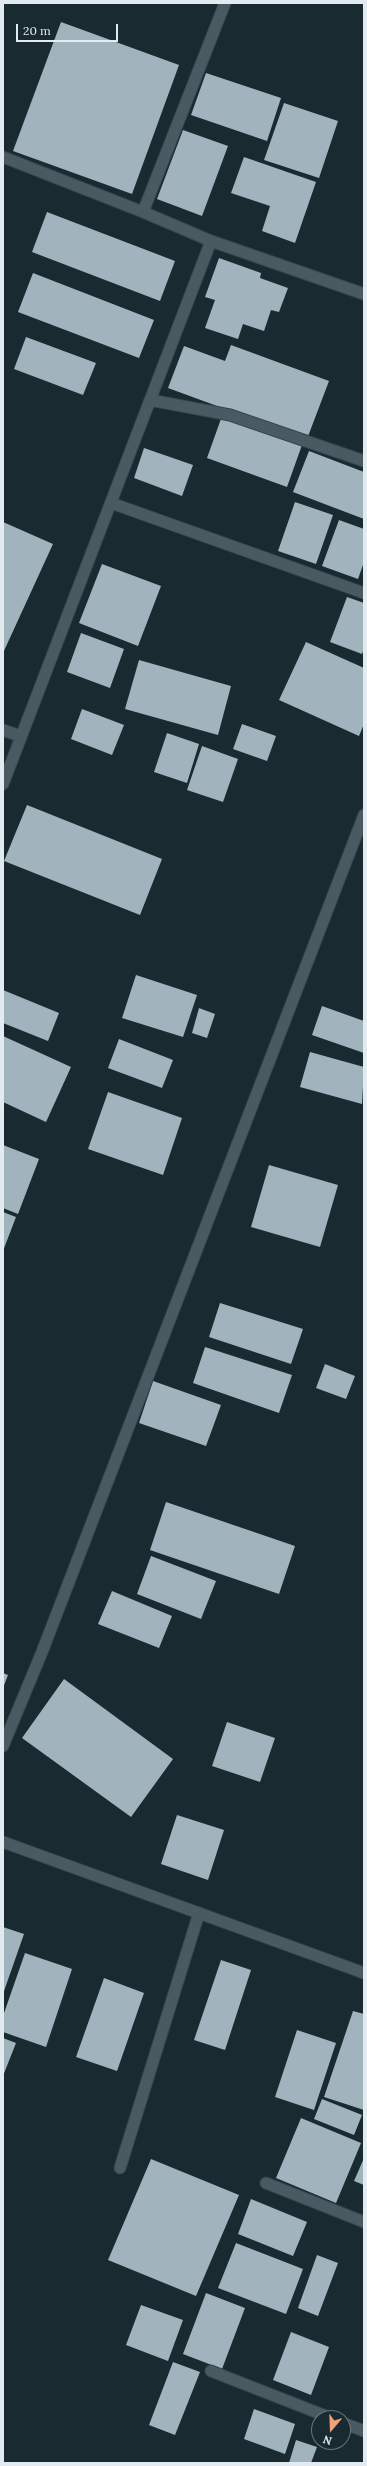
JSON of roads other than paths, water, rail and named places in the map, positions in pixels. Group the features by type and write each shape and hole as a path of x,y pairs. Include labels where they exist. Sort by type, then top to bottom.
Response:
{"street":[{"path":"143,212 221,4"},
{"path":"3,157 143,212 210,241 364,294"},
{"path":"3,784 20,736 111,503 210,241"},
{"path":"150,400 230,415 364,460"},
{"path":"111,503 364,593"},
{"path":"3,730 20,736"},
{"path":"3,1746 56,1615 364,815"},
{"path":"3,1842 364,1973"},
{"path":"120,2168 198,1913"},
{"path":"266,2183 364,2222"},
{"path":"211,2371 311,2410"},
{"path":"351,2426 364,2431"}]}
